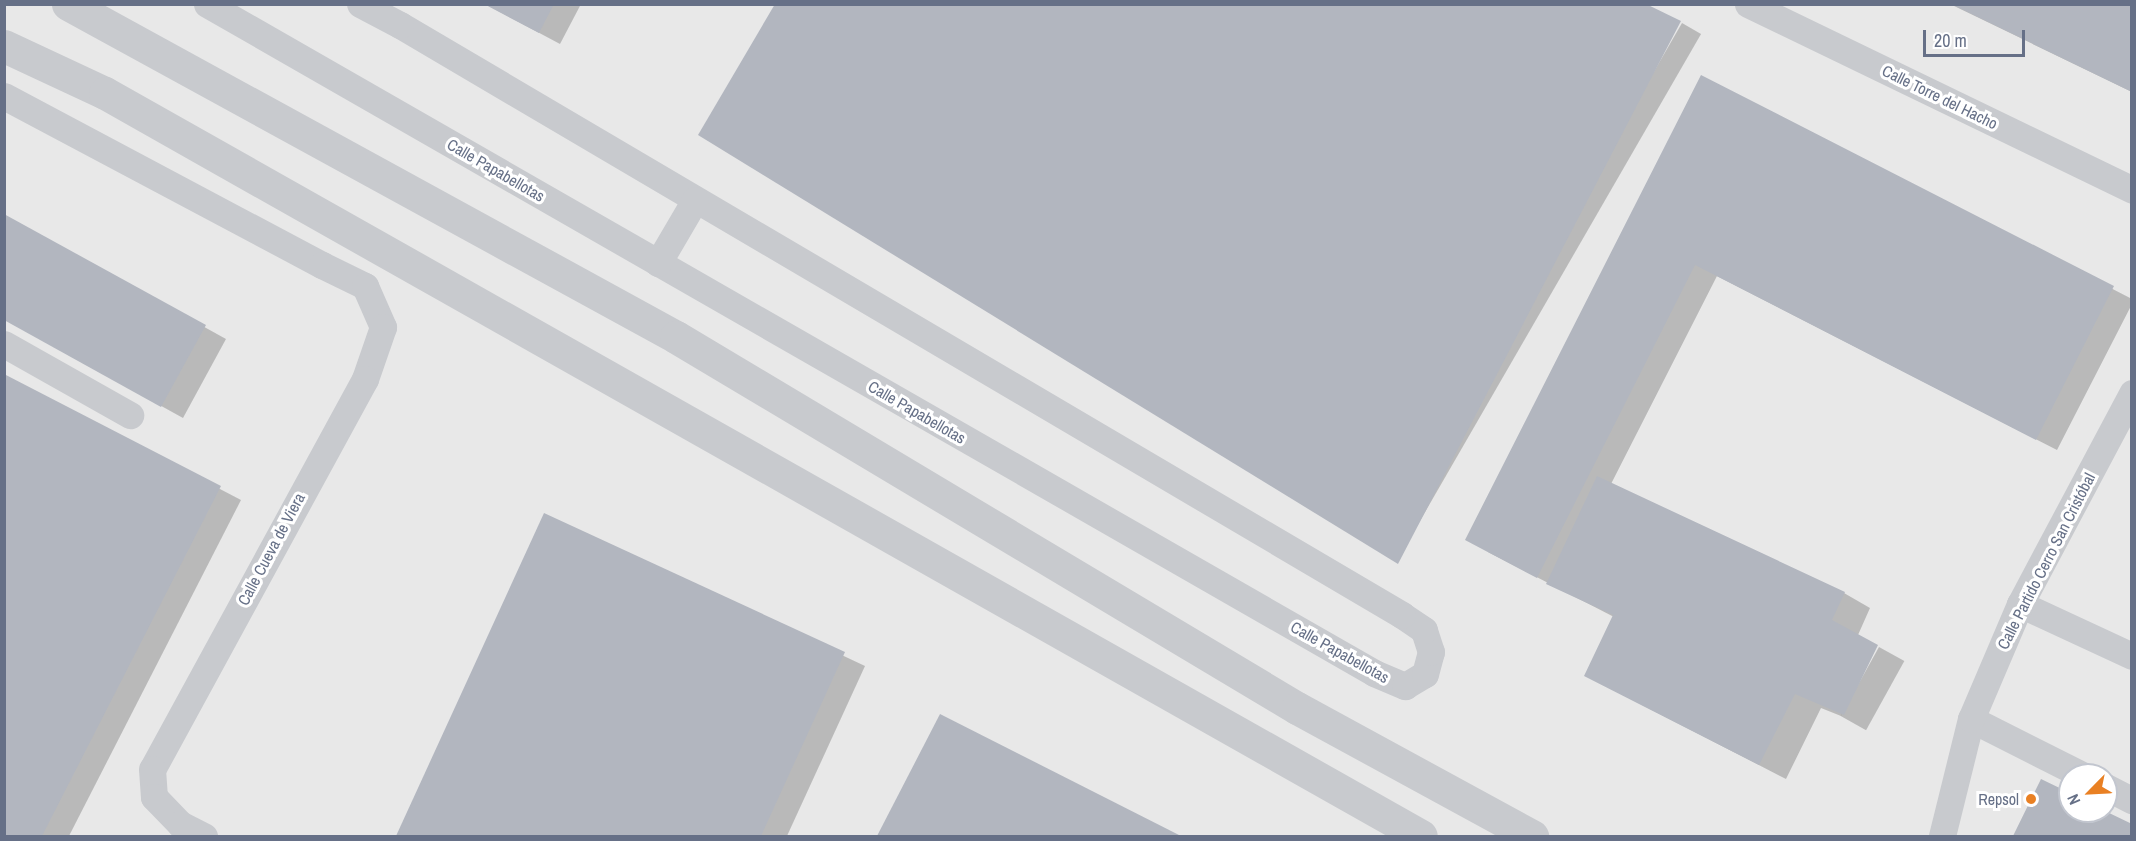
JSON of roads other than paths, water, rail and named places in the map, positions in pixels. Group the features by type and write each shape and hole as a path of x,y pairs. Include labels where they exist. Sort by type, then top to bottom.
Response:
{"street":[{"path":"68,4 676,337 1297,708 1532,837"},
{"name":"Calle Papabellotas","path":"207,4 1374,673 1405,686 1425,674 1431,652 1424,630 1402,615 400,25 360,4"},
{"name":"Calle Torre del Hacho","path":"1748,4 2132,190"},
{"path":"4,46 105,93 1421,837"},
{"name":"Calle Cueva de Viera","path":"4,96 322,266 365,286 383,327 365,379 152,769 154,796 180,824 204,837"},
{"path":"658,263 695,200"},
{"path":"4,344 130,415"},
{"name":"Calle Partido Cerro San Cristóbal","path":"1942,837 1971,719 2020,604 2132,393"},
{"path":"2020,604 2132,656"},
{"path":"1971,719 2058,763"},
{"path":"2118,793 2132,800"}],"place":[{"name":"Repsol","path":"2031,799"}]}
